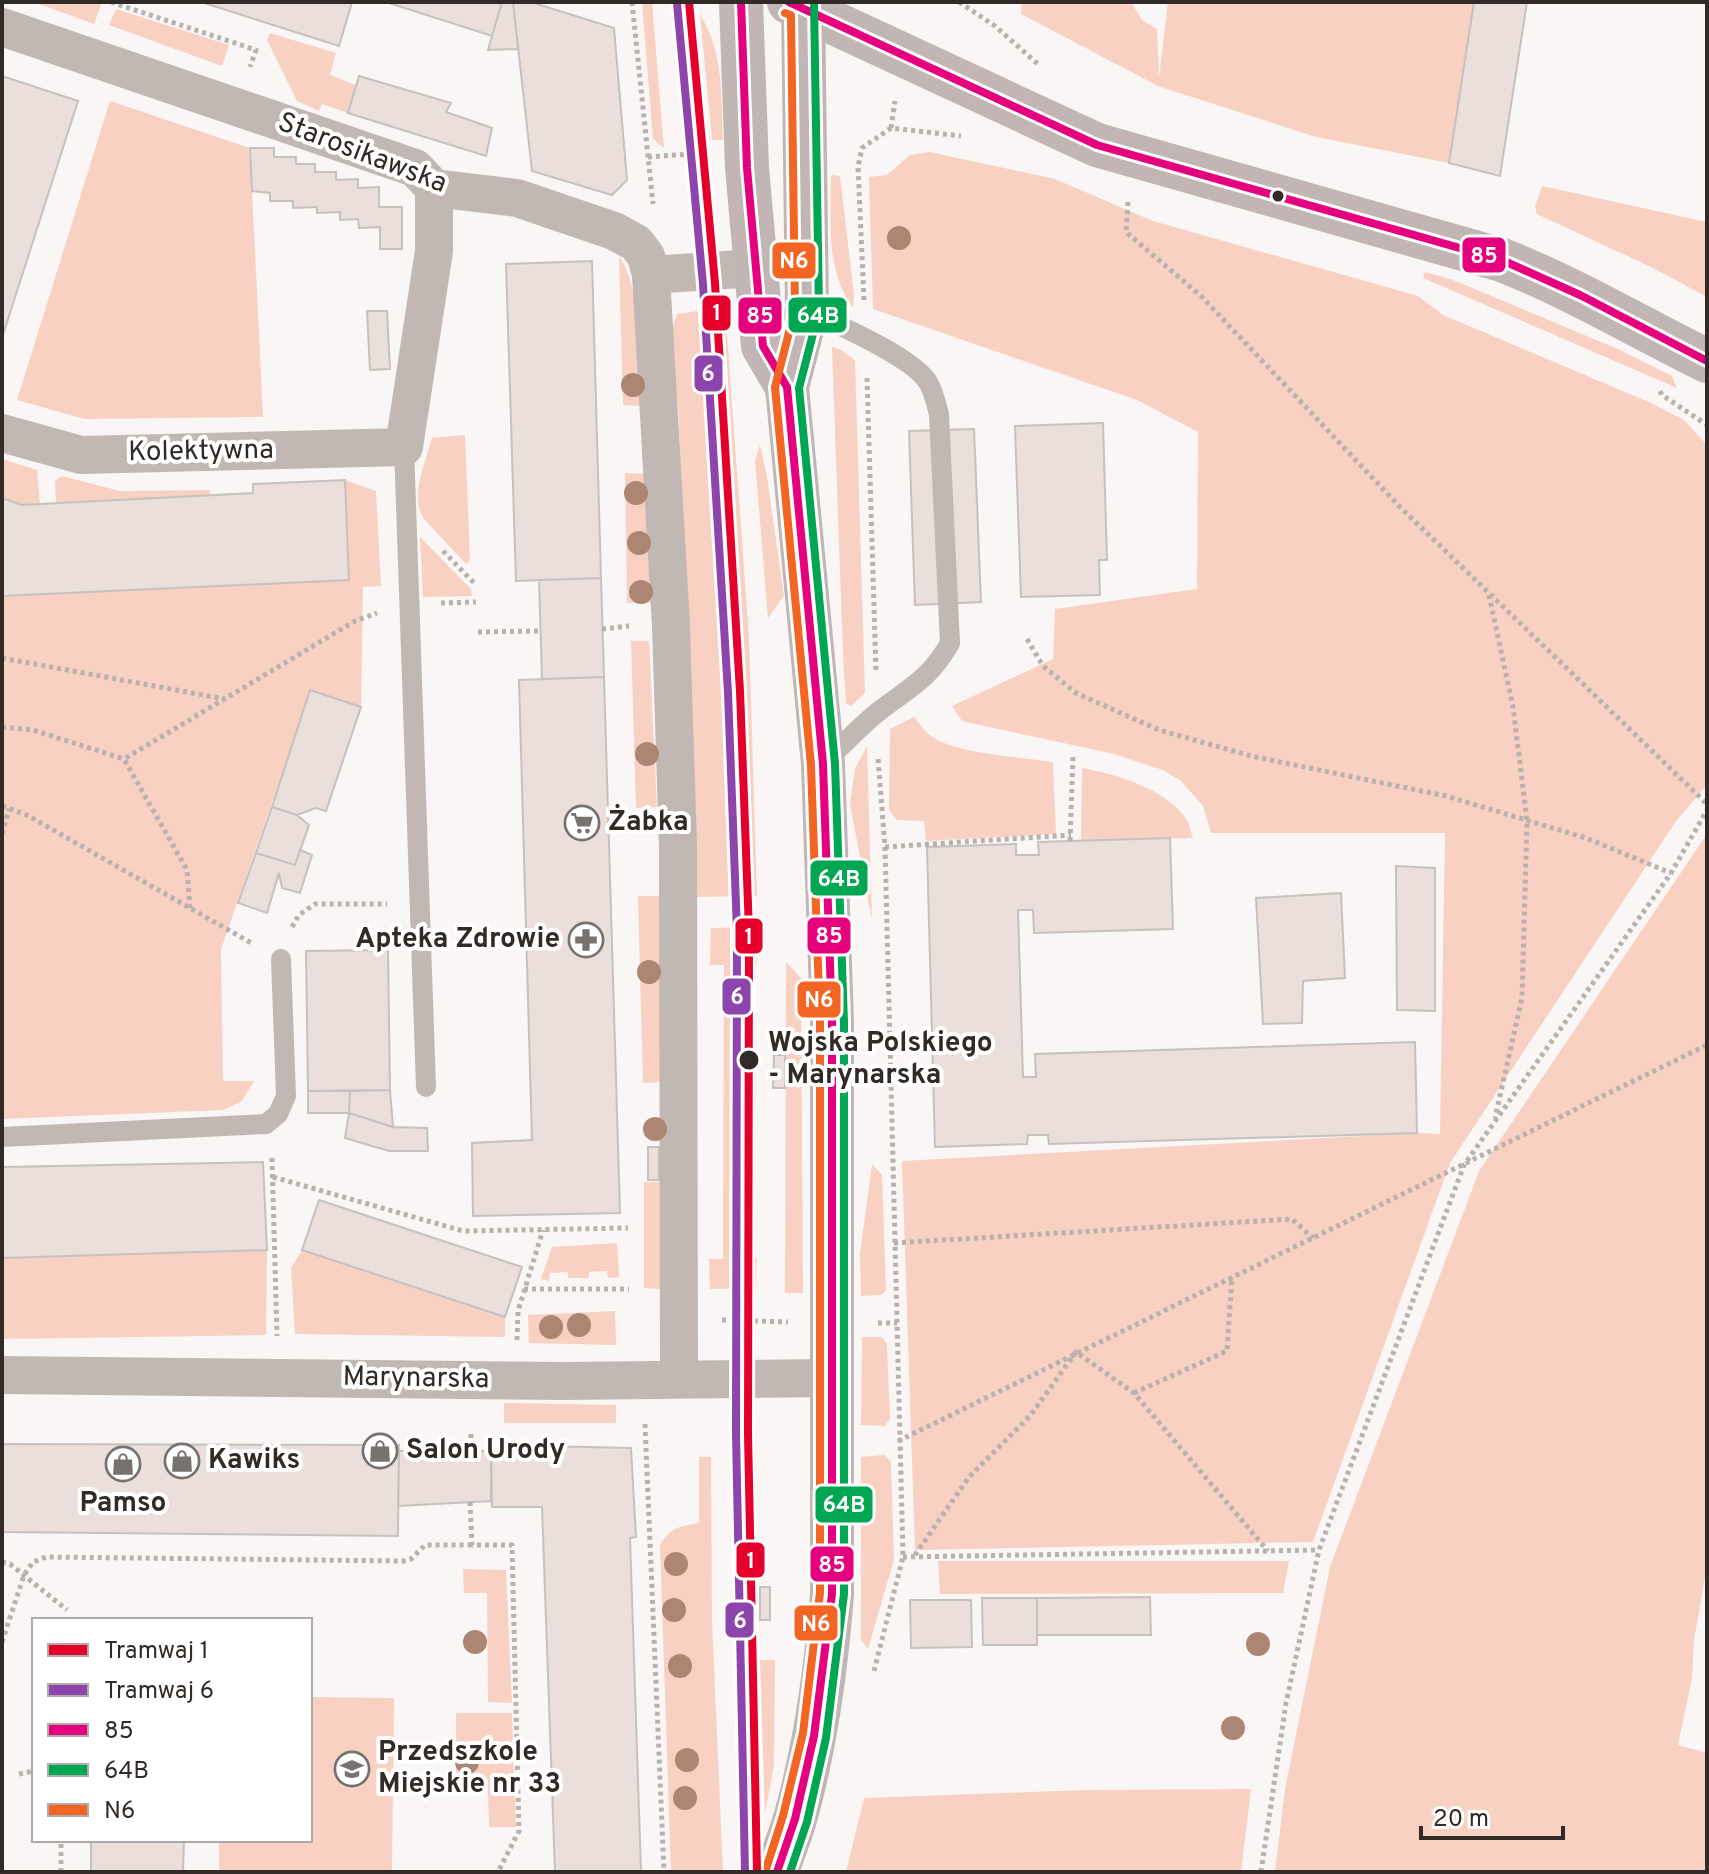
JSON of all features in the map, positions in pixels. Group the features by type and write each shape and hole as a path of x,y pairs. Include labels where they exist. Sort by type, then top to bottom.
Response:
{"main road":[{"path":"741,2 747,168 763,346 787,387"},
{"path":"777,1872 795,1821 814,1742 827,1665 832,1594 832,1022 823,764 787,387 807,310 798,4 1097,145 1502,260 1564,286 1629,323 1707,361"}],"street":[{"name":"Starosikawska","path":"2,27 415,168 434,188 517,198 614,231 636,243 646,256 651,275"},
{"path":"404,447 434,251 434,188"},
{"path":"679,1378 678,847 671,626 651,275 755,268"},
{"name":"Kolektywna","path":"2,433 81,455 404,447"},
{"name":"Marynarska","path":"2,1375 534,1381 830,1378"}],"lane":[{"path":"807,310 876,344 919,371 929,383 939,414 950,643 937,666 912,689 877,712 823,764"},
{"path":"404,447 426,1087"},
{"path":"2,1137 266,1124 278,1114 286,1096 281,959"}],"path":[{"path":"111,2 256,50 247,77"},
{"path":"632,2 648,157"},
{"path":"858,167 862,148 891,128"},
{"path":"1129,197 1126,232 1202,297 1400,507 1707,807 1671,873 1464,1165 1319,1550 1286,1703 1261,1872"},
{"path":"1662,395 1707,425"},
{"path":"1489,594 1513,707 1527,820 1522,998 1494,1121"},
{"path":"124,759 355,621 410,604 476,602"},
{"path":"478,632 540,631"},
{"path":"1027,639 1043,666 1076,693 1159,730 1251,756 1446,796 1586,838 1671,873"},
{"path":"2,658 226,699"},
{"path":"2,727 33,730 124,759 187,870 190,908"},
{"path":"885,847 1071,838 1073,756"},
{"path":"2,806 27,815 281,959 286,937 299,915 315,904 420,904"},
{"path":"2,834 9,809"},
{"path":"898,1441 1707,1045"},
{"path":"266,1124 272,1144 278,1377"},
{"path":"273,1177 463,1231 628,1228"},
{"path":"894,1243 1292,1219 1313,1238"},
{"path":"517,1353 518,1311 543,1230"},
{"path":"1134,1393 1227,1351 1232,1277"},
{"path":"524,1289 629,1289"},
{"path":"1076,1352 1134,1393 1268,1551"},
{"path":"915,1555 969,1477 1030,1416 1076,1352"},
{"path":"645,1433 664,1872"},
{"path":"471,1434 471,1451"},
{"path":"470,1502 472,1545"},
{"path":"2,1642 24,1575 33,1562 46,1557 404,1561 411,1559 425,1545 512,1545 519,1831 498,1872"},
{"path":"903,1557 1319,1550"},
{"path":"2,1562 10,1564 67,1610"},
{"path":"19,1774 32,1771"},
{"path":"61,1842 61,1872"}],"shaded area":[{"path":"34,2 102,2 94,24"},
{"path":"642,2 652,2 664,148 653,139"},
{"path":"1022,2 1131,2 1142,20 1157,29 1159,77 1168,2 1474,2 1449,163 1316,137 1158,86 1021,14"},
{"path":"116,9 229,45 222,66 109,25"},
{"path":"700,15 708,29 717,59 723,140 712,140"},
{"path":"270,33 336,53 330,75 356,85 348,113 322,104 319,111 297,101 267,40"},
{"path":"110,101 250,148 263,417 84,419 17,400"},
{"path":"930,152 1055,179 1153,221 1418,296 1443,315 1651,403 1684,420 1707,445 1707,785 1676,821 1450,1163 1313,1542 915,1550 902,1161 1440,1134 1445,833 1211,833 1203,806 1181,781 1163,770 1114,754 962,721 952,706 1053,659 1055,609 1197,589 1198,432 1137,400 873,309 869,177 887,175 910,155"},
{"path":"831,175 840,176 853,308 844,293 834,261"},
{"path":"1542,186 1707,222 1707,297 1537,214 1535,207"},
{"path":"619,256 627,270 636,307 644,406 623,405"},
{"path":"1425,272 1453,280 1618,349 1672,376 1677,388 1423,278"},
{"path":"725,307 749,637 757,896 693,897 679,420 672,329 677,314"},
{"path":"832,347 855,360 865,693 851,706 846,704 843,655"},
{"path":"465,435 470,560 466,564 424,519 418,500 420,479 432,438"},
{"path":"760,445 784,596 768,618 755,460"},
{"path":"2,459 37,470 40,504 22,505 2,498"},
{"path":"625,473 645,474 651,603 627,603"},
{"path":"62,476 120,491 210,490 210,495 56,503 55,481"},
{"path":"345,480 376,491 381,586 363,587 361,707 311,691 221,949 223,1081 254,1081 242,1101 223,1110 2,1119 2,596 349,580"},
{"path":"420,537 471,589 472,596 423,597"},
{"path":"631,641 649,641 657,807 636,808"},
{"path":"914,717 931,736 956,747 1053,762 1056,834 926,841 924,821 897,820 889,810 890,729"},
{"path":"867,746 872,920 850,804 855,769"},
{"path":"1082,768 1125,779 1167,800 1187,820 1193,838 1081,841"},
{"path":"1707,834 1707,1566 1694,1640 1692,1678 1678,1745 1707,1753 1707,1872 1275,1872 1285,1789 1330,1567 1479,1171"},
{"path":"638,896 660,896 660,1082 643,1083"},
{"path":"755,927 757,964 743,965 743,1257 757,1258 755,1288 710,1289 709,1259 723,1259 724,965 710,965 711,928"},
{"path":"786,962 801,978 803,1293 785,1293"},
{"path":"872,1164 882,1175 886,1290 881,1295 861,1296 860,1254"},
{"path":"644,1182 661,1182 661,1289 644,1288"},
{"path":"617,1243 619,1277 608,1278 607,1271 589,1272 589,1278 568,1278 568,1272 550,1273 549,1281 541,1279 552,1247"},
{"path":"267,1250 266,1335 2,1339 2,1258"},
{"path":"302,1250 505,1317 505,1337 295,1334 291,1268"},
{"path":"615,1311 616,1345 529,1343 528,1315"},
{"path":"862,1337 882,1337 887,1344 890,1419 885,1426 861,1425"},
{"path":"504,1403 616,1405 616,1423 504,1423"},
{"path":"885,1455 891,1462 894,1560 868,1649 861,1640 861,1457"},
{"path":"699,1457 711,1457 712,1620 723,1872 671,1872 660,1545 676,1529 699,1523"},
{"path":"938,1561 1289,1561 1283,1593 940,1594"},
{"path":"463,1569 506,1570 512,1703 488,1702 487,1593 464,1593"},
{"path":"760,1660 775,1660 774,1765 765,1813"},
{"name":"Przedszkole Miejskie nr 33","path":"312,1697 394,1698 392,1872 219,1872 219,1842 312,1842"},
{"path":"456,1713 512,1713 516,1827 489,1827 488,1786 456,1786"},
{"path":"1251,1789 1241,1872 846,1872 864,1798 1089,1790"}],"building":[{"path":"201,2 352,2 339,46"},
{"path":"386,2 502,2 492,36"},
{"path":"502,2 513,2 518,49 488,50"},
{"path":"513,2 531,2 614,28 627,180 612,195 532,171"},
{"path":"1474,2 1527,2 1500,176 1449,163"},
{"path":"2,76 78,101 2,338"},
{"path":"359,76 451,103 446,112 492,128 486,156 348,113"},
{"path":"250,148 274,148 274,157 296,157 296,164 315,164 315,172 336,172 336,180 358,179 358,188 379,187 379,207 402,207 402,249 380,249 380,227 359,228 358,219 340,220 340,212 317,213 317,207 293,208 293,201 270,201 270,193 252,191"},
{"path":"592,261 601,578 516,581 506,264"},
{"path":"367,311 387,311 390,369 370,370"},
{"path":"1103,423 1107,560 1099,560 1100,595 1021,597 1015,426"},
{"path":"974,429 981,602 915,605 909,431"},
{"path":"345,480 349,580 2,596 2,498 22,505 253,493 253,484"},
{"path":"601,578 604,677 542,679 539,580"},
{"path":"604,677 620,1213 473,1216 472,1143 532,1140 519,680"},
{"path":"310,690 361,707 326,811 316,808 297,815 272,807"},
{"path":"272,807 297,815 309,825 295,865 256,853"},
{"path":"1170,838 1173,929 1034,933 1033,910 1018,910 1023,1077 1036,1077 1035,1054 1415,1042 1417,1133 1049,1144 1048,1135 1028,1135 1027,1144 935,1147 927,847 1016,844 1016,855 1039,855 1038,842"},
{"path":"300,850 312,855 300,893 282,888 279,873 267,913 238,903 256,853 295,865"},
{"path":"1396,866 1435,868 1435,1011 1397,1010"},
{"path":"1341,893 1345,978 1303,981 1302,1023 1263,1024 1256,898"},
{"path":"388,950 390,1090 308,1091 306,951"},
{"path":"774,1055 785,1055 785,1088 773,1088"},
{"path":"390,1090 393,1127 349,1113 350,1091"},
{"path":"308,1091 350,1091 349,1113 308,1113"},
{"path":"349,1113 393,1127 427,1128 428,1151 389,1151 345,1138"},
{"path":"648,1147 659,1147 659,1180 648,1180"},
{"path":"263,1162 267,1250 2,1258 2,1167"},
{"path":"319,1200 522,1267 505,1317 302,1250"},
{"path":"2,1444 399,1445 398,1536 2,1532"},
{"path":"491,1445 631,1448 636,1537 630,1538 641,1872 555,1872 542,1507 492,1507"},
{"path":"399,1451 491,1451 491,1501 398,1506"},
{"path":"760,1587 770,1587 770,1620 760,1620"},
{"path":"1150,1597 1151,1635 1037,1635 1037,1598"},
{"path":"982,1598 1037,1598 1037,1645 983,1645"},
{"path":"910,1600 971,1600 972,1647 911,1648"},
{"path":"91,1842 184,1842 183,1872 91,1872"}],"tram line":[{"name":"1","path":"689,2 715,283 740,691 749,931 748,1434 757,1872"},
{"name":"6","path":"677,3 703,284 728,692 737,931 736,1434 745,1872"}],"transit line":[{"name":"85","path":"741,2 747,168 763,346 787,387 823,764 832,1022 832,1594 814,1736 795,1819 777,1872"},
{"name":"85","path":"789,2 1097,145 1502,260 1580,295 1707,361"},
{"name":"64B","path":"790,1872 807,1822 826,1738 844,1594 844,1022 835,764 799,388 819,311 814,2"},
{"name":"N6","path":"766,1869 783,1816 803,1733 820,1593 820,1022 811,765 775,387 795,309 791,15 785,13"}],"place":[{"name":"Żabka","path":"582,823"},
{"name":"Apteka Zdrowie","path":"586,940"},
{"name":"Wojska Polskiego - Marynarska","path":"749,1060"},
{"name":"Salon Urody","path":"380,1451"},
{"name":"Kawiks","path":"182,1461"},
{"name":"Pamso","path":"123,1464"},
{"name":"Przedszkole Miejskie nr 33","path":"352,1769"}]}
